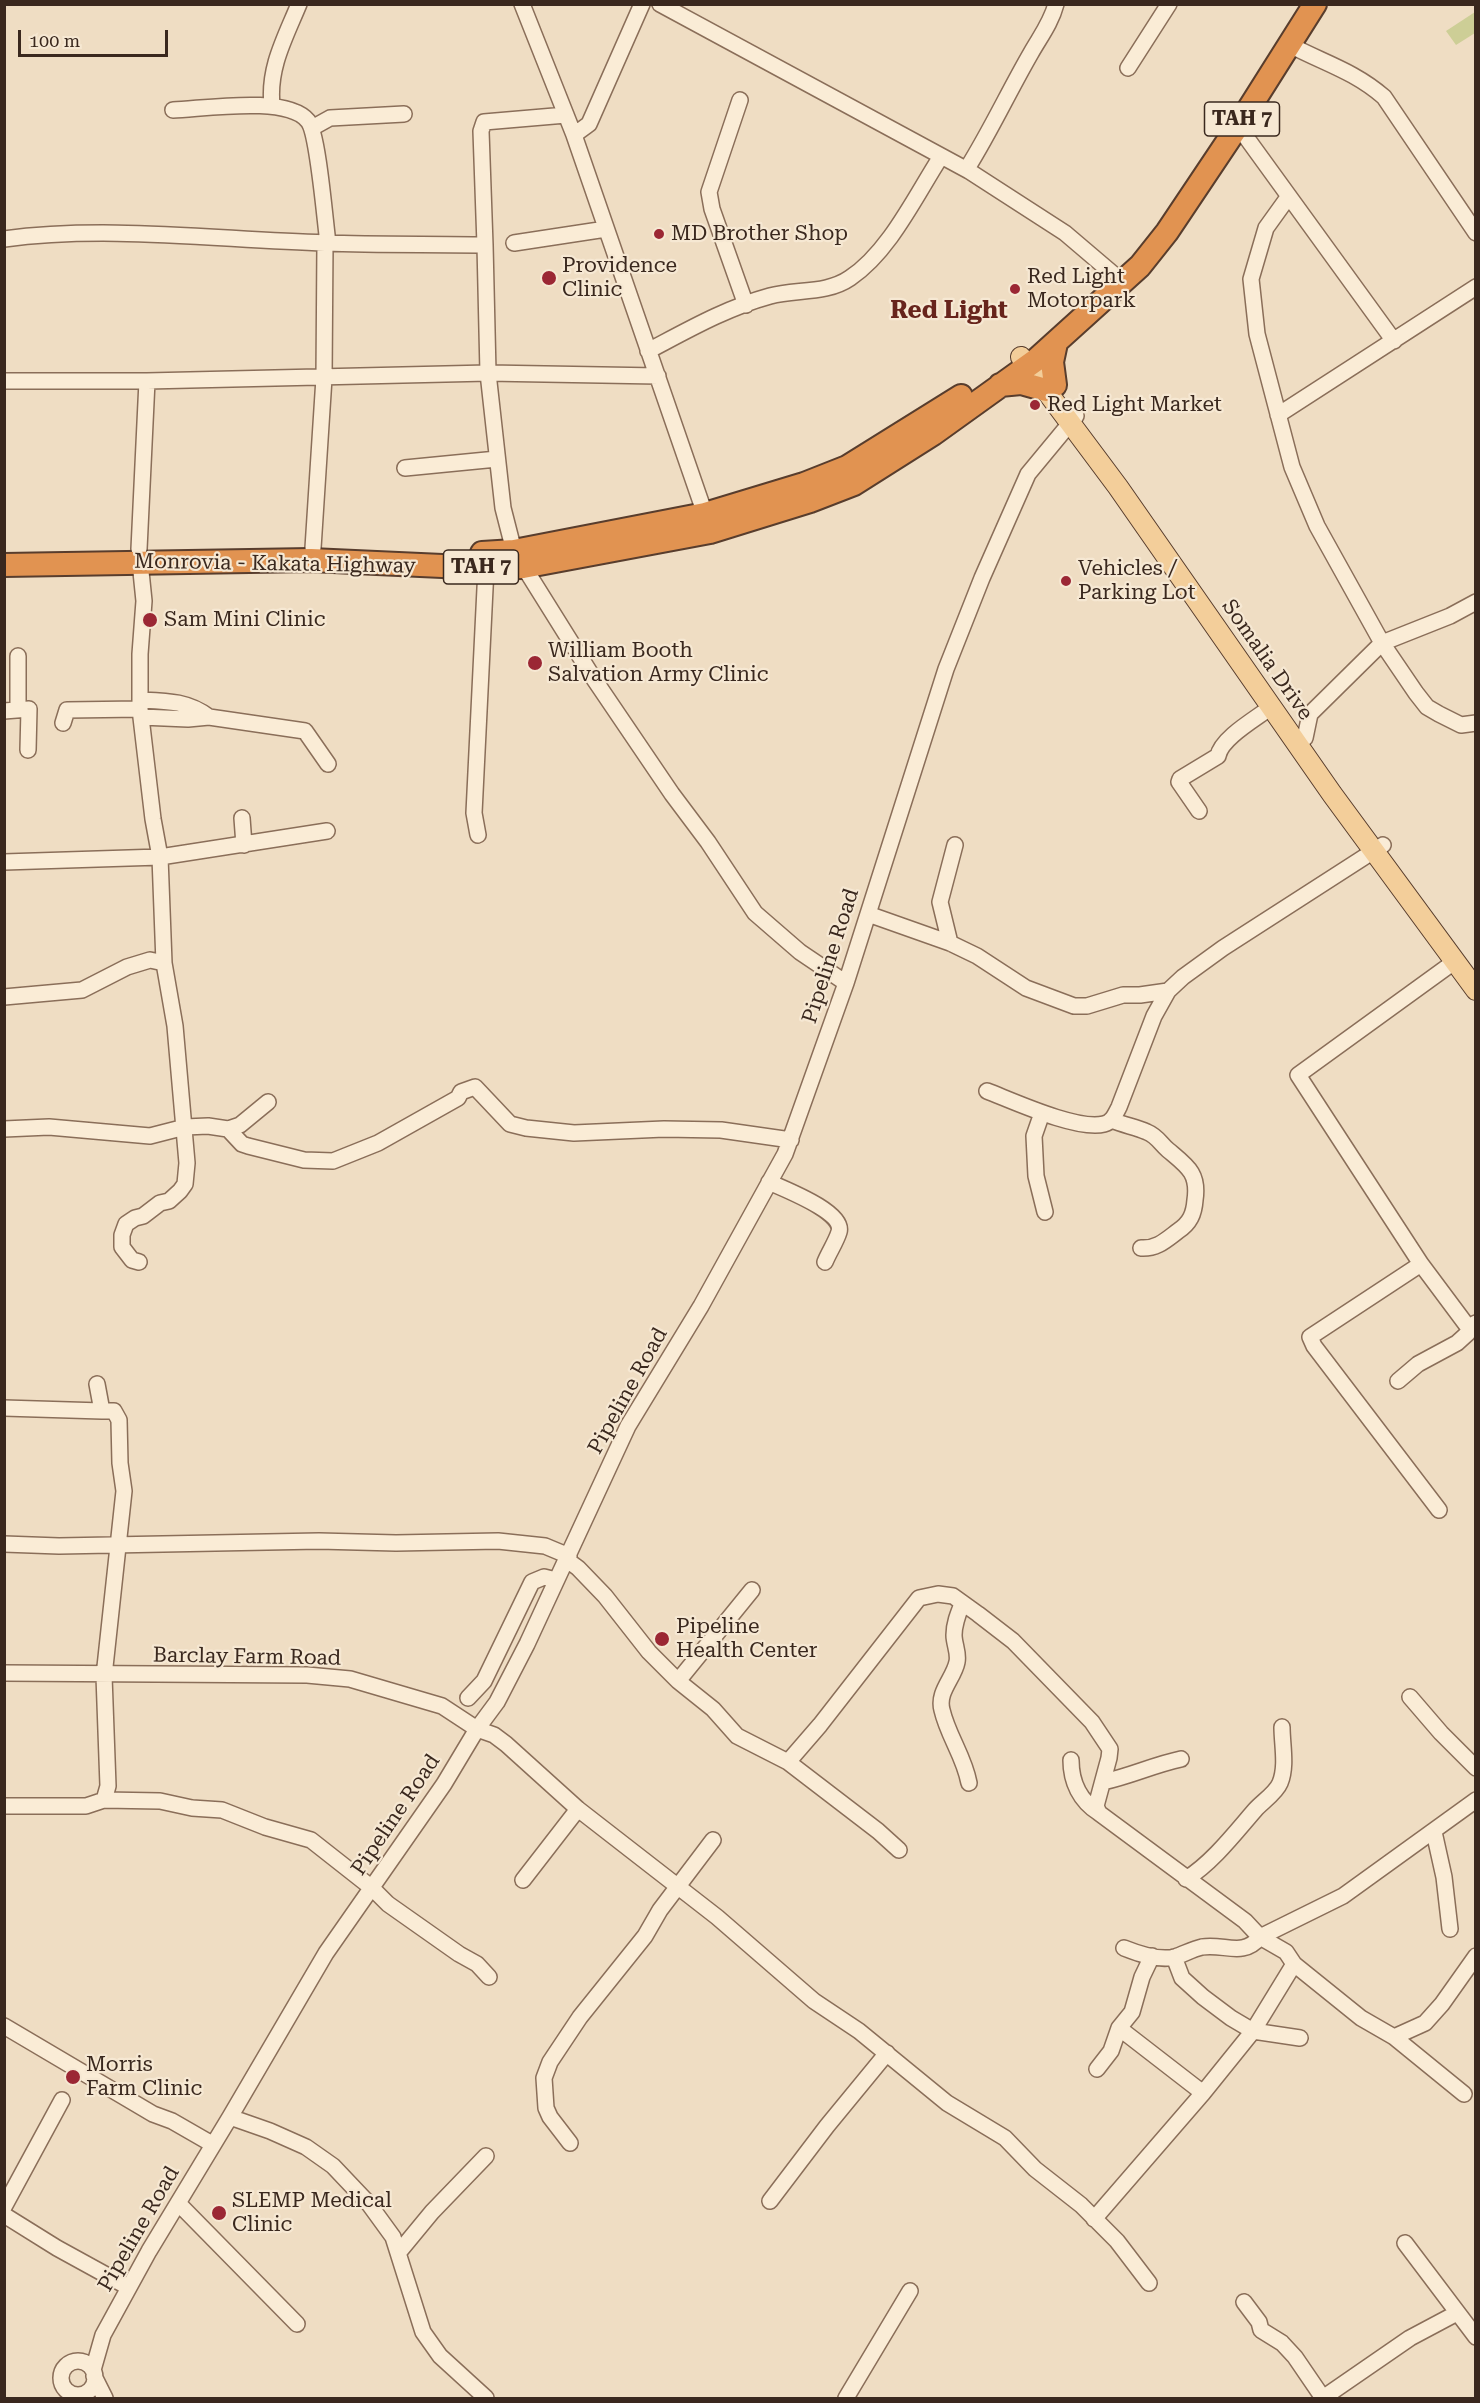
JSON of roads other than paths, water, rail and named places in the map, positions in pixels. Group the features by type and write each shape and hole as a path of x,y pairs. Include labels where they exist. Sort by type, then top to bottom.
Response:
{"highway":[{"name":"TAH 7","path":"1028,359 1157,226 1228,120 1298,4"},
{"name":"TAH 7","path":"1028,359 1056,343 1140,266 1167,232 1238,126 1315,4"},
{"path":"999,385 1021,383 1051,388 1056,343"},
{"name":"Monrovia - Kakata Highway","path":"4,565 140,555 313,548 487,553 519,559 710,532 810,501 855,484 933,434 999,385 1028,359"},
{"name":"Monrovia - Kakata Highway","path":"4,550 486,568 705,514 804,484 847,467 1028,359"}],"main road":[{"name":"Somalia Drive","path":"1028,359 1051,388 1271,707 1476,974"},
{"name":"Somalia Drive","path":"1073,420 1198,585 1305,738 1454,962 1476,990"}],"street":[{"path":"272,105 270,83 299,4"},
{"path":"522,4 574,135 705,514"},
{"path":"574,135 589,124 642,4"},
{"path":"660,4 940,158 969,171 1065,233 1112,273"},
{"path":"969,171 968,167 993,126 1030,54 1052,19 1056,4"},
{"path":"1128,68 1170,4"},
{"path":"1290,45 1320,62 1343,69 1365,81 1384,97 1476,233"},
{"path":"740,100 709,192 712,209 746,304"},
{"path":"173,110 272,105 291,110 307,119 312,128 326,243 324,378 313,548"},
{"path":"312,128 330,118 404,114"},
{"path":"566,115 484,122 481,131 488,373 503,508 519,559 594,679 755,913 800,952 846,983"},
{"path":"1238,126 1394,341"},
{"path":"648,351 712,317 746,304 771,296 834,286 848,280 882,248 940,158"},
{"path":"1288,196 1266,228 1251,279 1257,334 1292,467 1317,526 1382,643 1427,707 1461,725 1476,723"},
{"path":"514,243 606,229"},
{"path":"4,239 31,235 132,234 326,243 485,245"},
{"path":"1278,416 1476,287"},
{"path":"4,381 147,381 488,373 658,376"},
{"path":"139,1262 132,1260 123,1247 122,1235 126,1224 143,1216 160,1203 169,1201 185,1184 185,1126 175,1026 164,963 160,857 153,819 141,709 140,654 144,601 140,555 147,381"},
{"name":"Pipeline Road","path":"94,2373 103,2335 129,2287 326,1953 444,1784 477,1729 497,1702 568,1558 628,1426 700,1306 791,1140 846,983 946,669 982,578 1028,474 1073,420"},
{"path":"405,468 498,459"},
{"path":"478,835 474,813 486,568"},
{"path":"1305,738 1310,714 1382,643 1450,616 1476,602"},
{"path":"18,657 11,710 29,709 28,750"},
{"path":"63,723 67,710 141,709 175,701 197,708 209,717 305,731 328,764"},
{"path":"1199,811 1179,782 1180,779 1213,760 1218,756 1219,749 1227,740 1271,707"},
{"path":"242,818 244,845"},
{"path":"4,862 160,857 327,831"},
{"path":"950,943 940,902 955,845"},
{"path":"987,1091 1042,1113 1087,1124 1106,1124 1112,1120 1119,1107 1154,1016 1168,991 1183,976 1233,941 1378,848"},
{"path":"868,914 950,943 977,956 1026,988 1074,1006 1087,1006 1123,995 1168,991"},
{"path":"4,997 82,990 127,967 150,960 164,963"},
{"path":"1398,1381 1418,1364 1456,1343 1468,1333 1472,1325 1421,1264 1298,1075 1454,962"},
{"path":"228,1129 242,1144 248,1146 303,1160 333,1161 378,1143 458,1098 461,1092 475,1087 510,1124 526,1128 574,1133 664,1129 721,1131 791,1140"},
{"path":"4,1129 49,1127 150,1136 185,1126 228,1129 240,1125 268,1102"},
{"path":"1042,1113 1034,1136 1036,1176 1045,1212"},
{"path":"1112,1120 1159,1138 1166,1148 1188,1167 1197,1185 1191,1219 1184,1228 1162,1244 1141,1248"},
{"path":"769,1182 831,1214 839,1224 840,1231 825,1262"},
{"path":"1421,1264 1310,1337 1314,1346 1439,1510"},
{"path":"97,1383 102,1411"},
{"path":"4,1408 114,1412 119,1420 120,1464 124,1491 104,1676 108,1786 104,1800"},
{"path":"4,1544 320,1541 396,1543 498,1540 545,1546 568,1558 605,1596 649,1652 678,1681 713,1709 737,1736 788,1762 878,1831 899,1850"},
{"path":"468,1698 484,1681 532,1582 544,1577 556,1580"},
{"path":"678,1681 752,1590"},
{"path":"788,1762 820,1725 919,1598 938,1594 953,1596 1013,1641 1092,1722 1110,1749 1096,1806 1099,1813"},
{"path":"962,1604 956,1619 954,1636 956,1665 945,1685 941,1706 947,1727 961,1754 969,1783"},
{"name":"Barclay Farm Road","path":"4,1673 104,1676 307,1675 350,1680 442,1706 477,1729 494,1735 506,1744 578,1809 717,1917 814,2001 859,2031 948,2103 1005,2138 1035,2169 1081,2205 1118,2241 1149,2283"},
{"path":"1410,1697 1441,1733 1476,1768"},
{"path":"1186,1879 1199,1871 1211,1856 1223,1848 1279,1785 1284,1767 1282,1727"},
{"path":"1103,1782 1132,1776 1156,1764 1181,1759"},
{"path":"1071,1760 1071,1770 1076,1787 1082,1798 1099,1813 1245,1922 1260,1937 1286,1952 1294,1964 1360,2018 1394,2037 1464,2094"},
{"path":"4,1806 86,1806 104,1800 160,1801 192,1808 222,1810 265,1827 310,1840 404,1916 477,1964 489,1977"},
{"path":"1124,1948 1138,1954 1174,1957 1204,1947 1244,1949 1255,1944 1260,1937 1343,1896 1476,1800"},
{"path":"523,1880 578,1809"},
{"path":"1434,1832 1444,1877 1450,1929"},
{"path":"570,2143 549,2117 546,2108 544,2078 550,2062 580,2017 645,1936 677,1887 712,1840"},
{"path":"1097,2069 1111,2051 1119,2028 1132,2012 1142,1977 1152,1956"},
{"path":"1394,2037 1425,2023 1442,2004 1476,1956"},
{"path":"1174,1957 1182,1978 1203,1997 1253,2031 1300,2038"},
{"path":"1094,2219 1203,2093 1253,2031 1294,1964"},
{"path":"4,2026 153,2114 172,2121 212,2144"},
{"path":"1119,2028 1203,2093"},
{"path":"770,2201 887,2053"},
{"path":"4,2206 62,2100"},
{"path":"230,2117 306,2147 333,2166 369,2204 393,2237 423,2332 440,2356 486,2398"},
{"path":"399,2252 432,2212 486,2156"},
{"path":"178,2204 297,2324"},
{"path":"4,2215 57,2248 129,2287"},
{"path":"1405,2243 1476,2337"},
{"path":"846,2398 910,2290"},
{"path":"1244,2302 1259,2322 1261,2330 1289,2350 1323,2398 1410,2338 1457,2313"},
{"name":"Pipeline Road","path":"74,2361 103,2335"},
{"path":"94,2373 90,2389 81,2396 68,2391 60,2391 63,2370 74,2361 83,2362 94,2373 105,2398"}],"place":[{"name":"MD Brother Shop","path":"659,234"},
{"name":"Providence Clinic","path":"549,278"},
{"name":"Red Light Motorpark","path":"1015,289"},
{"name":"Red Light Market","path":"1035,405"},
{"name":"Vehicles / Parking Lot","path":"1066,581"},
{"name":"Sam Mini Clinic","path":"150,620"},
{"name":"William Booth Salvation Army Clinic","path":"535,663"},
{"name":"Pipeline Health Center","path":"662,1639"},
{"name":"Morris Farm Clinic","path":"73,2077"},
{"name":"SLEMP Medical Clinic","path":"219,2213"}],"district":[{"name":"Red Light","path":"949,311"}]}
